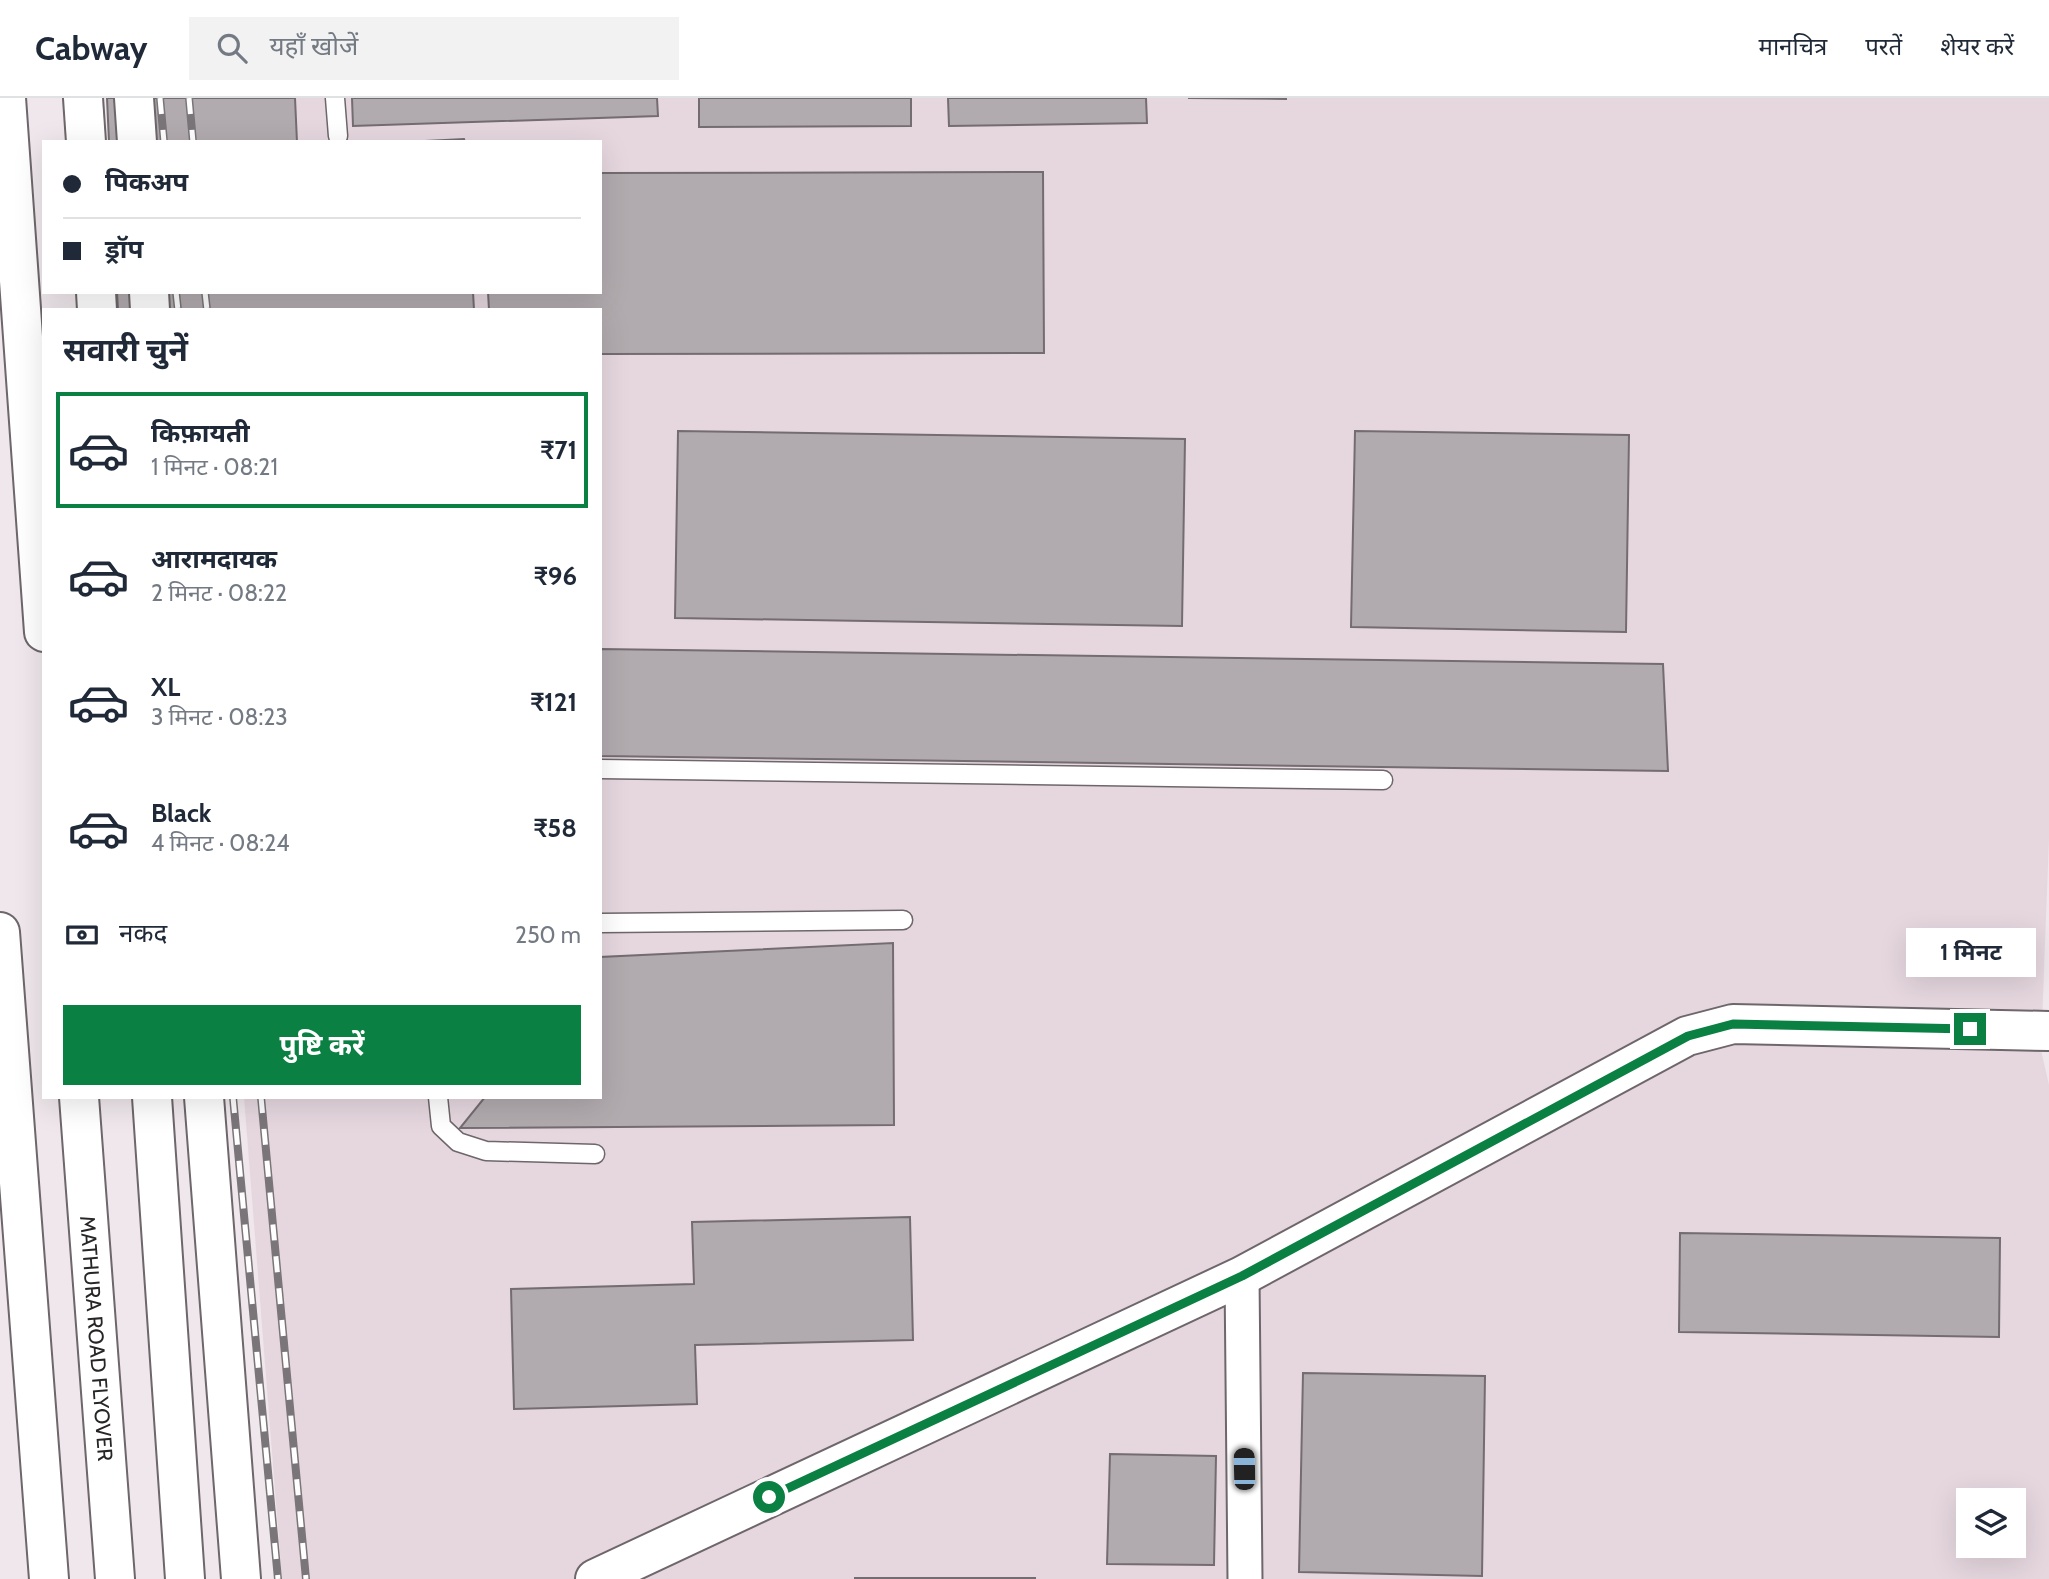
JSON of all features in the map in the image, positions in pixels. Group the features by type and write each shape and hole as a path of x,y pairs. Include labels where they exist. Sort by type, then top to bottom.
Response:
{"main road":[{"path":"6,98 42,608"},
{"path":"83,98 86,140"},
{"path":"134,98 137,140"},
{"path":"0,932 9,1170 49,1579"},
{"path":"595,1579 1242,1276 1688,1036 1733,1024 2049,1031"},
{"name":"MATHURA ROAD FLYOVER","path":"79,1099 116,1579"},
{"path":"152,1099 185,1579"},
{"path":"204,1099 241,1579"}],"street":[{"path":"1242,1276 1245,1579"}],"lane":[{"path":"335,98 338,136"},
{"path":"602,769 1383,780"},
{"path":"602,923 903,920"},
{"path":"438,1099 441,1126 458,1142 486,1151 595,1154"}],"shaded area":[{"path":"163,98 2049,98 2049,838 2041,1050 2049,1085 2049,1579 282,1579 244,1099 602,1099 602,308 180,308 179,294 602,294 602,140 166,140"}],"building":[{"path":"107,98 295,98 297,140 109,140"},
{"path":"352,98 657,98 658,116 353,126"},
{"path":"699,98 911,98 911,126 699,127"},
{"path":"948,98 1146,98 1147,123 949,126"},
{"path":"1188,98 1286,98 1286,99"},
{"path":"1043,172 1044,353 602,354 602,308 489,308 488,294 602,294 602,173"},
{"path":"117,294 473,294 474,308 118,308"},
{"path":"678,431 1185,439 1182,626 675,618"},
{"path":"1355,431 1629,435 1626,632 1351,627"},
{"path":"602,649 1663,664 1668,771 602,756"},
{"path":"893,943 894,1125 460,1128 483,1099 602,1099 602,957"},
{"path":"910,1217 913,1340 695,1345 697,1404 514,1409 511,1289 694,1284 692,1222"},
{"path":"1680,1233 2000,1238 1999,1337 1679,1332"},
{"path":"1303,1373 1485,1376 1482,1576 1299,1572"},
{"path":"1110,1454 1216,1456 1214,1565 1107,1564"},
{"path":"1035,1578 1035,1579 855,1579"}],"railway":[{"path":"160,98 164,140"},
{"path":"189,98 193,140"},
{"path":"176,294 178,308"},
{"path":"205,294 207,308"},
{"path":"233,1099 278,1579"},
{"path":"261,1099 306,1579"}],"route":[{"path":"769,1497 1242,1276 1688,1036 1733,1024 1970,1029"}]}
